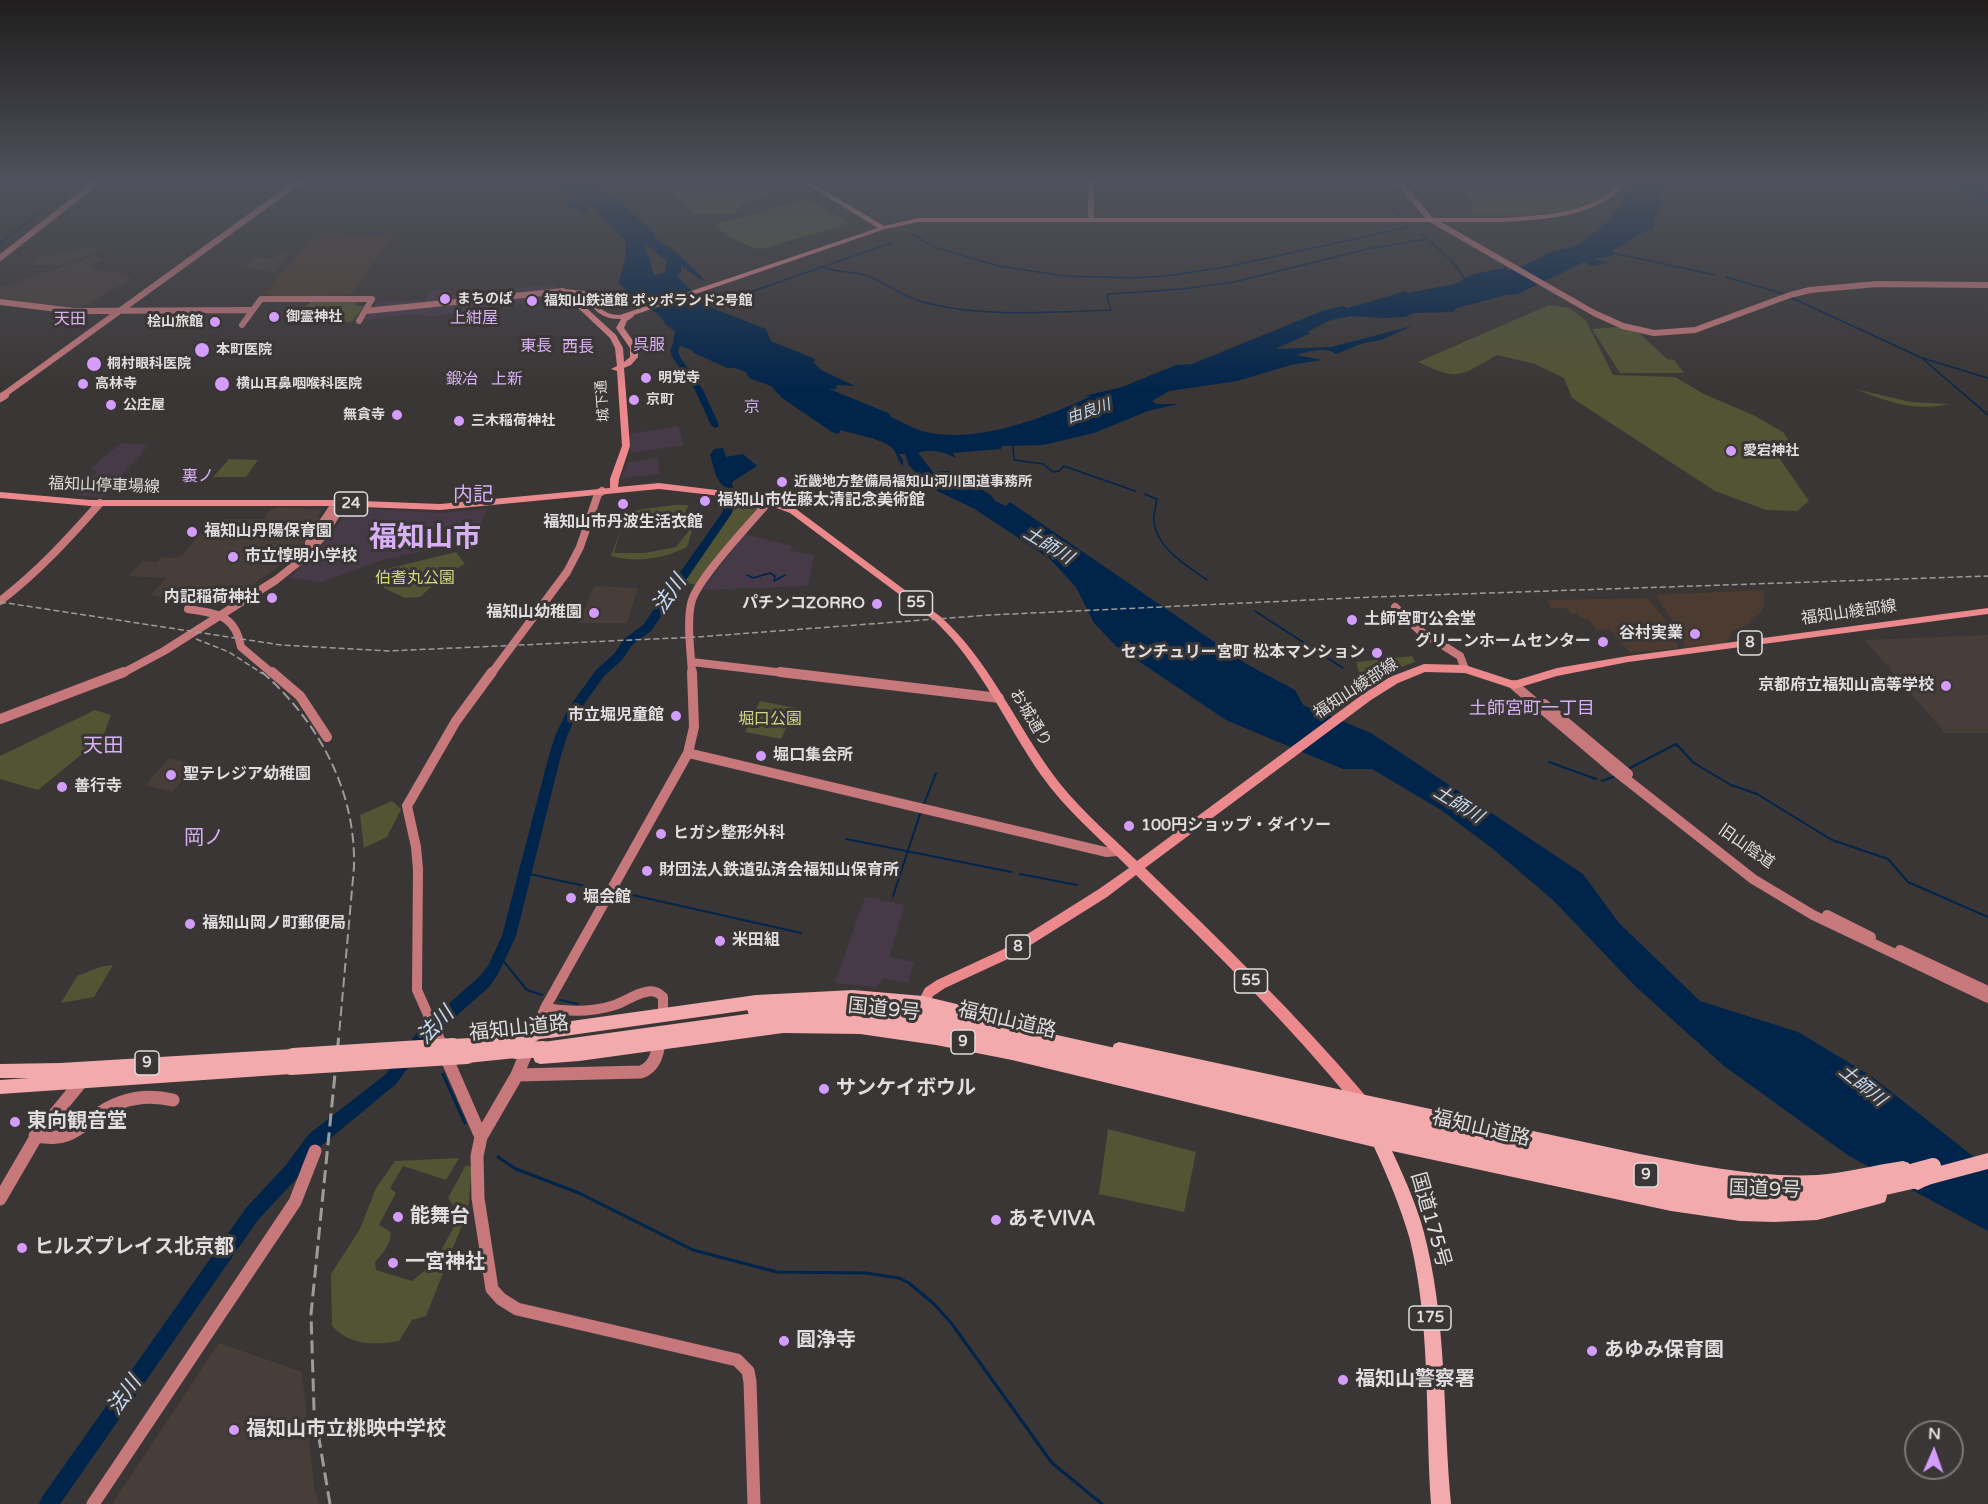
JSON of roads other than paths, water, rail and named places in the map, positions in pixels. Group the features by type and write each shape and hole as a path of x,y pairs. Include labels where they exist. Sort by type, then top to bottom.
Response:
{"highway":[{"name":"国道9号","path":"483,1054 545,1043 663,1014 756,1002 824,997 888,999 922,1003 1146,1055 1359,1099"},
{"name":"福知山道路","path":"545,1043 754,1015 831,1014 874,1017 929,1025 1661,1191 1719,1201 1810,1204 1929,1172 1988,1153"},
{"name":"国道9号","path":"518,1047 545,1043 579,1054 755,1029 814,1025 913,1033 940,1037 1211,1098 1378,1140 1714,1209 1808,1213 1845,1207 1914,1184 1929,1172"},
{"name":"福知山道路","path":"0,1087 82,1082 292,1061 518,1047"},
{"name":"福知山道路","path":"461,1049 483,1054"},
{"name":"福知山道路","path":"0,1071 292,1061"},
{"name":"国道175号","path":"1359,1099 1406,1201 1422,1258 1431,1325 1436,1450 1441,1504"},
{"name":"9","path":"1359,1099 1595,1152 1677,1168 1774,1182 1810,1183 1888,1170 1929,1172"},
{"name":"福知山道路","path":"1929,1172 1988,1161"}],"main road":[{"path":"563,291 582,292 600,314 622,319 812,252"},
{"name":"城下通","path":"563,291 563,295 612,345 618,368 625,455 613,484 614,489"},
{"path":"618,368 633,359 635,352 620,328 622,319"},
{"name":"城下通","path":"602,491 620,447 618,368"},
{"path":"602,491 625,455"},
{"name":"お城通り","path":"602,491 668,486 769,501 793,511 938,619 970,652 1039,765 1052,781 1118,851 1233,962 1327,1059 1359,1099"},
{"name":"福知山停車場線","path":"1,496 100,503 340,503 461,506 602,491"},
{"name":"福知山綾部線","path":"922,1003 929,992 941,984 1006,954 1138,869 1367,698 1394,680 1424,668 1465,669 1514,685 1557,672 1628,659 1988,611"},
{"path":"913,1033 922,1003"}],"street":[{"path":"0,393 198,252"},
{"path":"1488,252 1612,322 1654,333 1684,334 1786,296 1812,290 1854,285 1988,285"},
{"path":"366,311 563,291"},
{"path":"242,325 261,299 372,299 359,321"},
{"path":"0,303 64,314 251,310"},
{"path":"0,398 114,313"},
{"path":"481,1137 417,990 418,869 416,847 407,806 456,721 567,572 580,547 598,494 602,491"},
{"path":"754,1504 748,1371 737,1360 517,1309 501,1299 492,1289 478,1198 477,1156 481,1137 517,1075 545,1008 688,753 694,727 690,607 695,591 769,501"},
{"path":"0,602 53,556 100,503"},
{"path":"0,714 122,667 218,615 276,580 301,560 323,536 340,503"},
{"path":"1395,607 1420,630 1460,656 1465,669"},
{"path":"188,609 228,619 239,631 241,647 300,696 327,737"},
{"path":"0,719 117,676 164,651 218,615"},
{"path":"692,662 999,698"},
{"path":"1514,685 1613,769 1753,879 1813,915 1988,998"},
{"name":"旧山陰道","path":"1514,685 1533,695 1700,833 1763,879 1814,909 1988,991"},
{"path":"688,753 1106,852 1118,851"},
{"path":"545,1008 594,1010 612,1006 650,991 658,992 663,998 663,1014"},
{"path":"517,1075 641,1072 651,1067 655,1061 659,1043"},
{"path":"0,1199 35,1136 58,1106 96,1066"},
{"path":"35,1136 65,1136 76,1131 98,1114 128,1100 145,1096 159,1096 173,1100"},
{"path":"93,1504 276,1232 300,1192 315,1151"}],"water":[{"path":"626,252 647,252 654,275 666,270 667,261 656,252 675,252 706,281 699,279 681,265 681,272 677,276 697,296 695,299 766,329 771,341 815,359 814,363 821,370 855,386 836,385 837,389 829,389 888,413 891,417 921,431 945,435 966,435 1010,427 1053,413 1091,396 1084,396 1122,387 1176,365 1192,364 1322,311 1342,306 1348,308 1406,291 1407,293 1455,284 1471,275 1507,267 1506,271 1524,266 1551,252 1614,252 1615,255 1594,259 1609,263 1592,266 1584,262 1518,294 1457,308 1453,312 1415,313 1405,317 1387,318 1351,316 1331,320 1307,332 1311,333 1275,349 1331,347 1412,326 1381,340 1364,343 1336,354 1322,350 1296,355 1322,360 1291,365 1237,381 1169,391 1152,401 1156,404 1178,404 1148,411 1094,433 1043,445 1002,446 1001,449 953,453 956,458 937,451 918,453 933,472 948,471 991,495 995,501 1006,506 1010,502 1248,665 1295,690 1303,705 1371,733 1583,874 1619,923 1700,1001 1798,1032 1871,1076 1988,1168 1988,1231 1849,1156 1724,1066 1635,986 1553,900 1493,849 1441,810 1372,769 1343,769 1226,720 1116,646 1094,623 1076,587 1049,558 973,508 937,491 909,466 905,454 899,454 903,460 903,466 890,446 869,437 840,430 839,434 832,432 782,398 771,386 749,378 746,372 727,368 673,343 675,331 666,325 660,316 639,303 619,283"},
{"path":"723,448 726,457 743,454 757,466 732,482 733,488 720,482 710,455 714,449"}],"waterway":[{"path":"823,267 865,252"},
{"path":"951,252 998,266 1065,276 1133,278 1166,276 1226,267 1294,252"},
{"path":"823,267 858,273 916,300 945,307 992,312 1041,313 1111,310 1107,296 1109,294 1182,289 1234,282 1354,252"},
{"path":"1442,252 1452,261 1466,281"},
{"path":"1613,253 1715,275"},
{"path":"697,301 736,297 823,267"},
{"path":"1726,277 1781,293 1922,358 1988,378"},
{"name":"法川","path":"682,330 674,351 676,357 699,390 715,425"},
{"path":"1924,360 1988,415"},
{"path":"1013,445 1014,460 1043,464 1053,472 1059,471 1064,466 1135,491"},
{"path":"1144,494 1157,499 1154,522 1156,532 1167,549 1207,580"},
{"name":"法川","path":"49,1504 252,1214 292,1171 315,1140 391,1079 424,1035 484,982 493,970 509,936 554,759 572,712 600,673 618,657 628,642 647,628 727,513 731,500"},
{"path":"747,575 753,578 770,573 775,576 774,581 785,575"},
{"path":"1255,611 1343,668"},
{"path":"1628,769 1676,744 1694,763 1731,785 1757,794 1832,840 1888,859 1908,882 1988,917"},
{"path":"1549,762 1596,779"},
{"path":"924,804 936,773"},
{"path":"1602,781 1615,776"},
{"path":"908,851 921,811"},
{"path":"846,839 908,851"},
{"path":"893,896 908,851"},
{"path":"908,851 1011,872"},
{"path":"525,873 608,891"},
{"path":"1020,874 1077,885"},
{"path":"619,892 801,933"},
{"path":"500,957 527,990 542,995"},
{"path":"560,1000 578,1004"},
{"path":"443,1074 465,1123"},
{"path":"498,1157 516,1169 579,1193 693,1250 777,1272 866,1273 899,1278 909,1283 934,1304 952,1324 1052,1463 1102,1504"}],"railway":[{"path":"0,602 281,645 388,651 697,637 990,615 1372,597 1988,576"},
{"path":"196,639 229,652 263,674"},
{"path":"262,672 282,691 316,735 341,784 348,811 353,839 354,867 339,1035"},
{"path":"330,1504 314,1409 311,1314 339,1034"}],"place":[{"name":"まちのば","path":"445,299"},
{"name":"福知山鉄道館 ポッポランド2号館","path":"532,301"},
{"name":"御霊神社","path":"274,317"},
{"name":"桧山旅館","path":"215,322"},
{"name":"本町医院","path":"202,350"},
{"name":"桐村眼科医院","path":"94,364"},
{"name":"明覚寺","path":"646,378"},
{"name":"高林寺","path":"83,384"},
{"name":"横山耳鼻咽喉科医院","path":"222,384"},
{"name":"京町","path":"634,400"},
{"name":"公庄屋","path":"111,405"},
{"name":"無貪寺","path":"397,415"},
{"name":"三木稲荷神社","path":"459,421"},
{"name":"愛宕神社","path":"1731,451"},
{"name":"近畿地方整備局福知山河川国道事務所","path":"782,482"},
{"name":"福知山市佐藤太清記念美術館","path":"705,501"},
{"name":"福知山市丹波生活衣館","path":"623,504"},
{"name":"福知山丹陽保育園","path":"192,532"},
{"name":"市立惇明小学校","path":"233,557"},
{"name":"内記稲荷神社","path":"272,598"},
{"name":"パチンコZORRO","path":"877,604"},
{"name":"福知山幼稚園","path":"594,613"},
{"name":"土師宮町公会堂","path":"1352,620"},
{"name":"谷村実業","path":"1695,634"},
{"name":"グリーンホームセンター","path":"1603,642"},
{"name":"センチュリー宮町 松本マンション","path":"1377,653"},
{"name":"京都府立福知山高等学校","path":"1946,686"},
{"name":"市立堀児童館","path":"676,716"},
{"name":"堀口集会所","path":"761,756"},
{"name":"聖テレジア幼稚園","path":"171,775"},
{"name":"善行寺","path":"62,787"},
{"name":"100円ショップ・ダイソー","path":"1129,826"},
{"name":"ヒガシ整形外科","path":"661,834"},
{"name":"財団法人鉄道弘済会福知山保育所","path":"647,871"},
{"name":"堀会館","path":"571,898"},
{"name":"福知山岡ノ町郵便局","path":"190,924"},
{"name":"米田組","path":"720,941"},
{"name":"サンケイボウル","path":"824,1089"},
{"name":"東向観音堂","path":"15,1122"},
{"name":"能舞台","path":"398,1217"},
{"name":"あそVIVA","path":"996,1220"},
{"name":"ヒルズプレイス北京都","path":"22,1248"},
{"name":"一宮神社","path":"393,1263"},
{"name":"圓浄寺","path":"784,1341"},
{"name":"あゆみ保育園","path":"1592,1351"},
{"name":"福知山警察署","path":"1343,1380"},
{"name":"福知山市立桃映中学校","path":"234,1430"}],"district":[{"name":"上紺屋","path":"474,319"},
{"name":"天田","path":"70,320"},
{"name":"呉服","path":"649,346"},
{"name":"東長","path":"536,347"},
{"name":"西長","path":"578,348"},
{"name":"鍛冶","path":"462,380"},
{"name":"上新","path":"507,380"},
{"name":"京","path":"752,408"},
{"name":"裏ノ","path":"198,477"},
{"name":"内記","path":"473,496"},
{"name":"福知山市","path":"425,539"},
{"name":"土師宮町一丁目","path":"1532,709"},
{"name":"天田","path":"103,747"},
{"name":"岡ノ","path":"204,839"}],"water label":[{"name":"由良川","path":"1089,412"},
{"name":"土師川","path":"1048,546"},
{"name":"土師川","path":"1458,805"},
{"name":"土師川","path":"1862,1086"}],"park label":[{"name":"伯耆丸公園","path":"415,579"},
{"name":"堀口公園","path":"770,720"}]}
